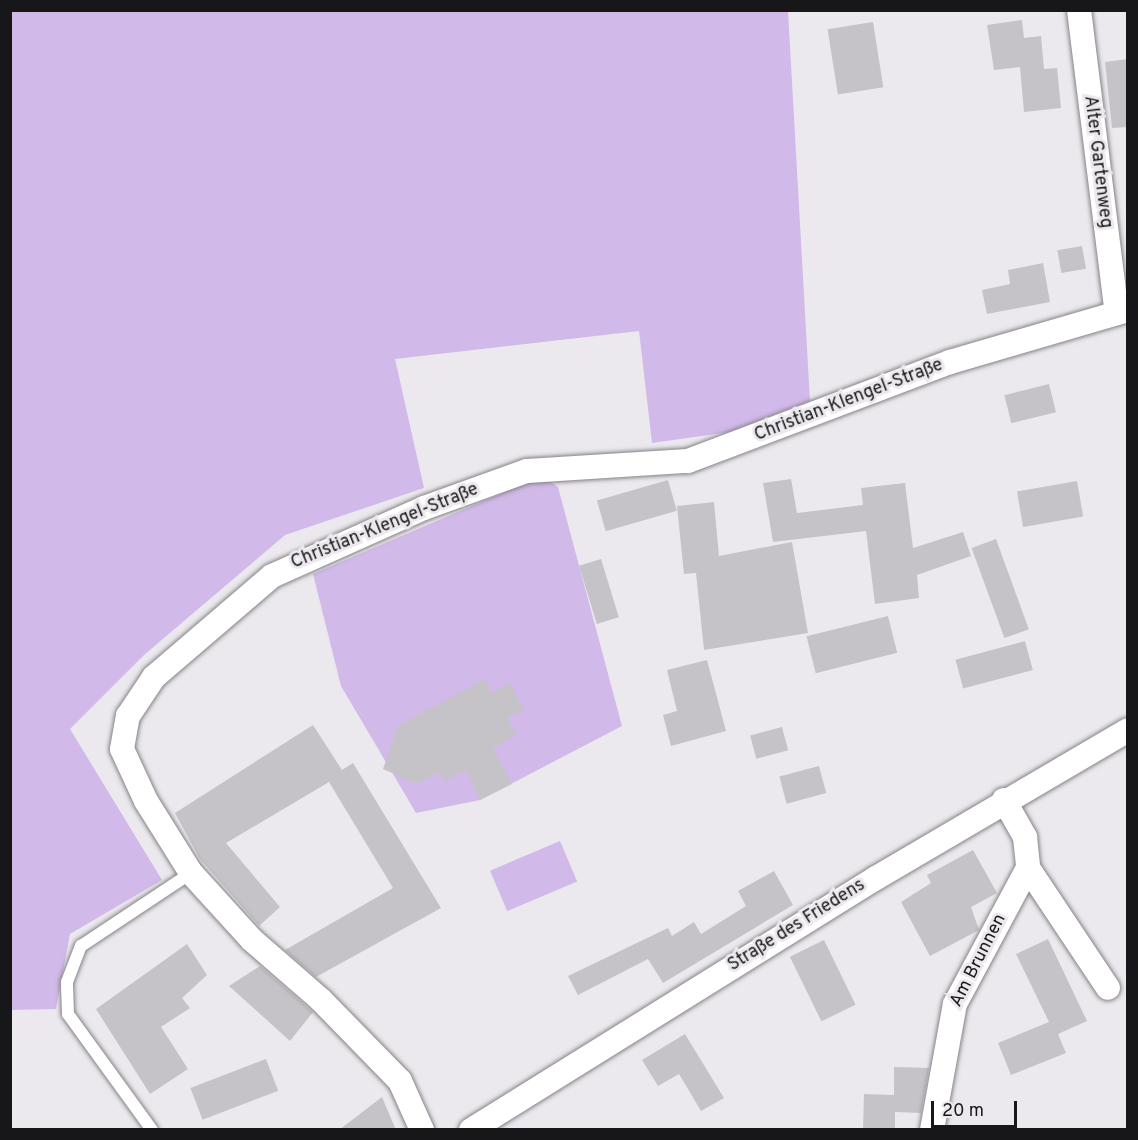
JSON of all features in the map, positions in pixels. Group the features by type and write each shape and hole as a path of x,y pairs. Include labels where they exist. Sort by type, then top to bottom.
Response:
{"street":[{"name":"Alter Gartenweg","path":"1079,10 1122,311"},
{"name":"Christian-Klengel-Straße","path":"422,1130 400,1081 372,1050 252,940 191,873 129,771 122,749 128,716 178,654 272,576 302,558 527,471 688,461 950,362 1122,311"},
{"name":"Straße des Friedens","path":"471,1130 1004,800 1128,730"},
{"path":"1004,800 1025,837 1028,868 1108,988"},
{"name":"Am Brunnen","path":"932,1130 956,1004 1028,868"}],"lane":[{"path":"152,1130 68,1014 67,982 81,946 191,873"}],"shaded area":[{"path":"10,11 788,11 810,401 730,432 652,443 639,331 395,359 424,488 285,535 144,655 70,729 162,880 70,934 56,1009 11,1010"},
{"path":"542,476 558,487 622,726 480,800 416,813 341,686 313,574"},
{"path":"560,841 577,882 507,911 490,871"}],"building":[{"path":"1022,20 1024,38 1041,36 1044,69 1057,68 1061,108 1024,112 1020,67 994,70 987,25"},
{"path":"873,22 883,87 838,94 828,29"},
{"path":"1128,59 1128,127 1112,128 1105,62"},
{"path":"1082,246 1086,269 1061,273 1057,250"},
{"path":"1043,263 1050,302 987,314 982,290 1010,284 1008,270"},
{"path":"1049,384 1056,412 1011,423 1004,395"},
{"path":"791,479 797,513 863,505 861,488 905,483 913,548 963,532 971,556 917,575 919,598 875,604 866,531 773,542 763,483"},
{"path":"668,480 677,511 606,531 597,500"},
{"path":"1077,481 1083,516 1023,527 1017,492"},
{"path":"714,502 719,556 792,542 808,633 704,650 696,573 684,574 677,506"},
{"path":"996,539 1029,629 1004,638 972,548"},
{"path":"601,559 619,617 597,624 579,566"},
{"path":"888,616 897,653 816,673 806,636"},
{"path":"1025,641 1033,670 963,689 955,660"},
{"path":"707,660 726,731 671,746 663,715 677,711 667,670"},
{"path":"485,679 492,693 510,683 524,710 507,718 516,735 493,748 512,784 480,800 466,770 445,781 439,772 417,784 383,769 398,726"},
{"path":"313,725 342,770 353,763 441,908 316,977 285,950 393,888 329,782 226,843 280,907 259,926 200,859 175,813"},
{"path":"782,727 788,750 756,759 750,736"},
{"path":"819,766 826,793 787,804 779,777"},
{"path":"973,850 997,893 971,907 979,930 930,956 901,902 931,883 927,875"},
{"path":"774,871 793,905 663,983 648,959 578,995 568,976 668,928 672,936 694,922 701,934 746,906 738,891"},
{"path":"1048,939 1087,1021 1058,1034 1066,1053 1011,1075 998,1043 1049,1022 1016,954"},
{"path":"824,940 856,1005 821,1021 790,957"},
{"path":"187,944 207,975 182,998 190,1008 161,1027 188,1069 150,1094 96,1009"},
{"path":"260,966 313,1012 290,1041 229,986"},
{"path":"685,1034 724,1098 701,1111 679,1074 658,1086 642,1060"},
{"path":"266,1059 278,1091 203,1120 190,1088"},
{"path":"894,1067 929,1068 921,1113 895,1112 895,1130 863,1130 864,1094 894,1095"},
{"path":"382,1097 396,1130 339,1130"}]}
